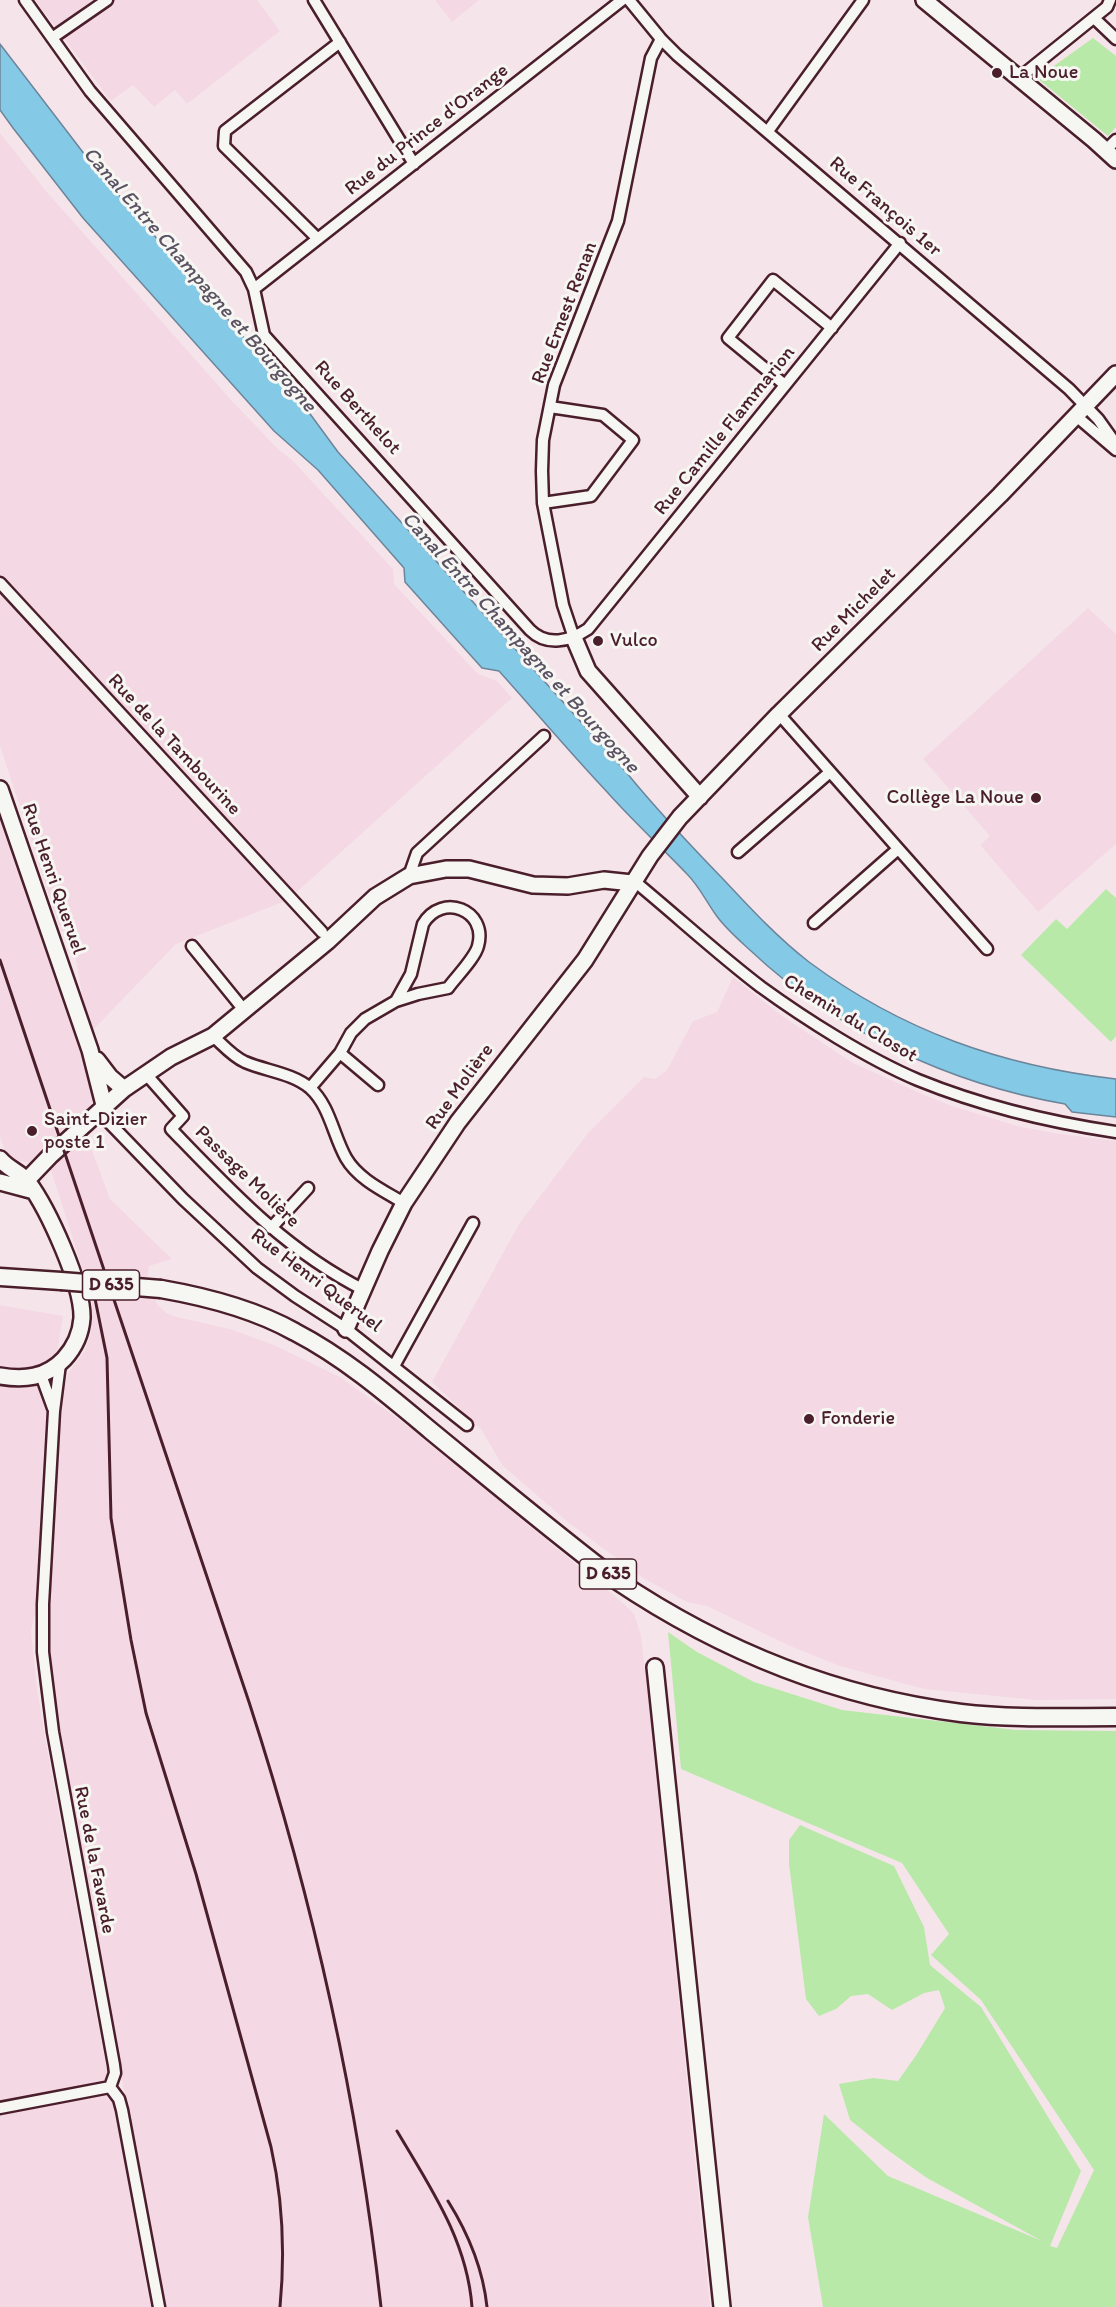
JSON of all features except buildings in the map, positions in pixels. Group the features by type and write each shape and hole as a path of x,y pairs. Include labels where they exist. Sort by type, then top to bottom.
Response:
{"main road":[{"path":"924,0 1019,78 1113,150"},
{"name":"Rue Michelet","path":"632,883 680,817 779,714 1000,495 1116,374"},
{"path":"574,638 588,671 700,797"},
{"name":"Rue Henri Queruel","path":"0,789 90,1050 101,1108"},
{"path":"30,1186 39,1166 124,1089 145,1073 213,1036 328,941 375,897 409,876 446,869 470,869 534,885 568,886 604,880 632,883"},
{"name":"Rue Molière","path":"346,1329 404,1203 458,1122 585,960 632,883"},
{"name":"Rue Henri Queruel","path":"90,1050 110,1077 124,1089"},
{"path":"0,1159 30,1186 58,1238 81,1302 82,1318 75,1343 60,1364 41,1375 29,1378 0,1376"},
{"path":"0,1182 30,1186"},
{"name":"D 635","path":"0,1277 161,1289 191,1294 245,1310 283,1326 318,1345 387,1395 616,1580 652,1604 697,1629 759,1659 840,1688 927,1708 1011,1717 1116,1717"},
{"path":"655,1667 722,2307"}],"street":[{"name":"Rue Berthelot","path":"25,0 90,91 246,272 254,289 264,335 537,636 546,641 574,638"},
{"path":"52,38 107,0"},
{"path":"314,0 414,164"},
{"name":"Rue du Prince d'Orange","path":"254,289 622,0"},
{"name":"Rue François 1er","path":"629,0 677,55 900,243 1080,410"},
{"path":"768,131 863,0"},
{"path":"1019,78 1107,7 1110,0"},
{"path":"1094,18 1116,39"},
{"name":"Rue Ernest Renan","path":"574,638 563,605 543,503 543,440 554,385 618,221 651,58 661,39"},
{"path":"318,239 224,146 225,131 340,42"},
{"name":"Rue Camille Flammarion","path":"574,638 588,629 900,243"},
{"path":"786,385 728,338 773,280 832,328"},
{"path":"543,503 591,496 633,440 603,416 550,407"},
{"path":"1080,410 1098,419 1116,444"},
{"path":"1080,410 1088,428 1116,450"},
{"name":"Rue de la Tambourine","path":"0,583 322,932"},
{"path":"779,714 987,949"},
{"path":"409,876 417,853 544,736"},
{"path":"738,852 830,772"},
{"path":"814,923 898,849"},
{"name":"Chemin du Closot","path":"632,883 639,885 763,989 821,1026 898,1070 961,1096 1017,1113 1116,1132"},
{"path":"310,1088 340,1053 351,1033 365,1019 396,1001 418,993 448,988 478,948 479,929 471,916 454,906 444,907 426,918 411,974 396,1001"},
{"path":"192,946 244,1010"},
{"path":"213,1036 243,1061 293,1079 310,1088 328,1115 347,1160 371,1183 404,1203"},
{"path":"340,1053 378,1085"},
{"name":"Passage Molière","path":"145,1073 183,1116 171,1129 271,1228 330,1273 364,1290"},
{"name":"Rue Henri Queruel","path":"101,1108 183,1199 257,1268 346,1329 467,1425"},
{"path":"271,1228 308,1188"},
{"path":"394,1366 473,1223"},
{"name":"Rue de la Favarde","path":"60,1364 54,1411 43,1604 43,1652 52,1732 114,2065 115,2073 110,2087"},
{"name":"Rue de la Favarde","path":"41,1375 54,1411"},
{"path":"0,2108 110,2087 122,2110 159,2307"}],"shaded area":[{"path":"35,0 257,0 280,31 187,104 175,90 154,107 133,85 111,101"},
{"path":"435,0 479,0 452,22"},
{"path":"0,133 46,191 233,402 278,449 292,460 393,569 394,584 478,674 497,681 512,698 288,900 176,944 89,1034 80,1011 84,1006 75,954 66,931 61,931 0,746"},
{"name":"Collège La Noue","path":"1088,608 1116,634 1116,844 1038,912 980,845 990,836 923,759"},
{"path":"0,802 94,1084 91,1105 78,1120 81,1131 90,1145 110,1199 172,1259 149,1266 147,1279 157,1304 166,1313 177,1317 230,1329 274,1345 340,1377 412,1429 634,1614 641,1636 648,1697 710,2307 164,2307 59,1740 48,1643 47,1604 62,1396 68,1373 84,1352 91,1334 92,1299 44,1148 30,1163 7,1158 0,1136"},
{"path":"733,977 782,1016 853,1063 922,1094 1017,1126 1116,1141 1116,1699 1036,1700 924,1689 840,1666 790,1646 707,1606 687,1602 643,1578 569,1523 502,1465 481,1429 432,1382 519,1224 588,1133 644,1077 655,1079 667,1070 693,1021 717,1012"},
{"path":"0,1305 63,1316 45,1428 35,1613 31,1631 46,1743 151,2307 0,2307"}],"green space":[{"path":"1093,38 1116,56 1116,127 1108,136 1037,78"},
{"path":"1106,889 1116,898 1116,1036 1111,1042 1021,955 1056,919 1067,929"},
{"path":"668,1632 697,1652 754,1682 842,1710 1016,1730 1116,1731 1116,2307 823,2307 808,2217 824,2114 888,2176 1042,2241 927,2178 850,2120 839,2084 873,2078 898,2081 945,2008 939,1990 924,1993 892,2010 868,1994 851,1996 836,2009 819,2016 806,1999 789,1864 789,1840 800,1825 894,1866 924,1927 930,1965 981,2007 1081,2171 1050,2246 1057,2248 1094,2170 981,2000 931,1955 949,1934 902,1863 681,1769"}],"water":[{"path":"0,44 95,168 305,407 338,452 674,827 776,933 809,962 844,986 880,1008 917,1026 955,1042 1033,1065 1116,1079 1116,1117 1072,1112 1065,1104 979,1083 897,1050 820,1006 784,980 732,934 691,879 627,814 499,671 482,668 405,582 404,568 318,470 274,431 83,218 0,110"}],"railway":[{"path":"0,960 272,1776 313,1926 346,2077 360,2153 381,2307"},
{"path":"90,1274 107,1358 111,1518 131,1640 146,1713 196,1874 271,2147 282,2227 280,2307"},
{"path":"397,2131 434,2194 455,2237 469,2282 472,2307"},
{"path":"448,2201 474,2252 487,2307"}],"place":[{"name":"La Noue","path":"997,73"},
{"name":"Vulco","path":"598,641"},
{"name":"Collège La Noue","path":"1036,798"},
{"name":"Saint-Dizier poste 1","path":"32,1131"},
{"name":"Fonderie","path":"809,1419"}],"water label":[{"name":"Canal Entre Champagne et Bourgogne","path":"199,280"},
{"name":"Canal Entre Champagne et Bourgogne","path":"520,643"}]}
